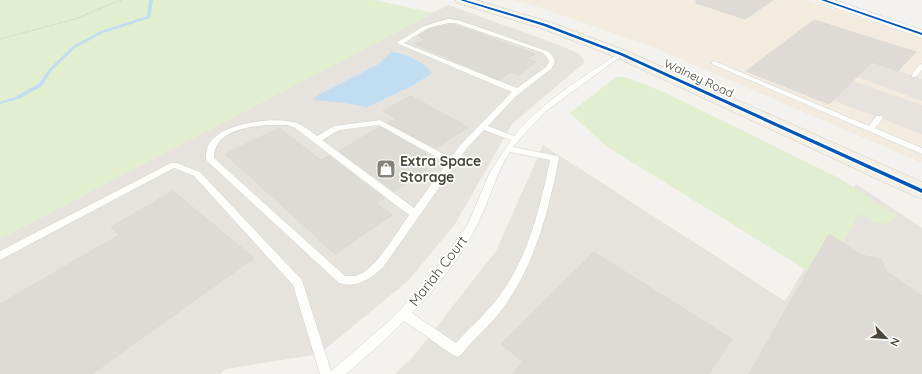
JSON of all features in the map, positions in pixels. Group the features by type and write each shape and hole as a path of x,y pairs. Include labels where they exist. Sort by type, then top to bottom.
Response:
{"main road":[{"name":"Walney Road","path":"462,0 545,25 621,54 922,191"}],"street":[{"path":"823,0 922,34"}],"lane":[{"path":"415,214 298,126 286,123 270,123 242,127 225,132 213,143 210,151 210,159 343,280 356,280 369,274 390,250 464,146 484,127 517,91 549,68 552,62 550,56 545,52 456,21 449,20 435,22 399,43 517,91"},
{"name":"Mariah Court","path":"336,374 390,329 423,294 450,261 470,229 495,171 508,149 524,128 547,107 621,54"},
{"path":"714,63 922,151"},
{"path":"914,76 922,66"},
{"path":"871,129 879,118"},
{"path":"317,140 337,128 380,122 452,162"},
{"path":"484,127 516,139"},
{"path":"404,314 457,351 466,339 489,318 514,284 524,264 539,221 550,185 555,158 508,149"},
{"path":"0,256 174,165 197,174 298,283 326,374"}],"path":[{"path":"0,39 75,19 121,0"}],"shaded area":[{"path":"513,0 805,0 922,38 922,163 650,46 535,6"},
{"path":"448,5 559,45 579,54 585,62 512,124 455,224 408,281 319,354 226,369 220,374 0,374 0,239"},
{"path":"872,62 922,79 922,101 857,77"},
{"path":"853,81 922,105 922,134 832,100"},
{"path":"543,145 785,301 856,184 922,228 922,374 395,374 413,357 496,251"}],"green space":[{"path":"0,0 374,0 434,13 0,239"},
{"path":"616,77 625,77 666,93 839,178 897,216 889,223 884,224 859,214 843,243 808,271 606,146 570,113"}],"water":[{"path":"391,52 396,52 414,59 429,69 432,73 414,85 367,107 315,100 315,98 320,94 379,64"}],"building":[{"path":"696,0 773,0 745,19 696,3"},
{"path":"814,20 916,52 898,71 872,62 829,104 746,71"},
{"path":"450,24 535,54 528,59 536,62 518,75 511,72 500,80 415,44 425,39 418,36 429,29 442,26 445,27"},
{"path":"411,96 468,127 436,148 388,123 396,119 383,111"},
{"path":"380,127 427,154 415,162 427,170 394,191 339,151"},
{"path":"279,128 321,160 329,156 384,198 376,203 392,215 335,254 225,154"},
{"path":"173,191 254,258 92,374 0,374 0,304 119,235 111,227"},
{"path":"829,234 861,255 881,259 886,271 922,296 922,374 749,374"},
{"path":"594,252 732,339 709,374 512,374 523,362 501,344"}],"waterway":[{"path":"0,103 17,98 40,85 52,68 74,47 102,32 149,17 151,0"}],"cycle path":[{"path":"462,0 545,25 621,54 922,191"},
{"path":"823,0 922,34"}],"place":[{"name":"Extra Space Storage","path":"386,169"}]}
